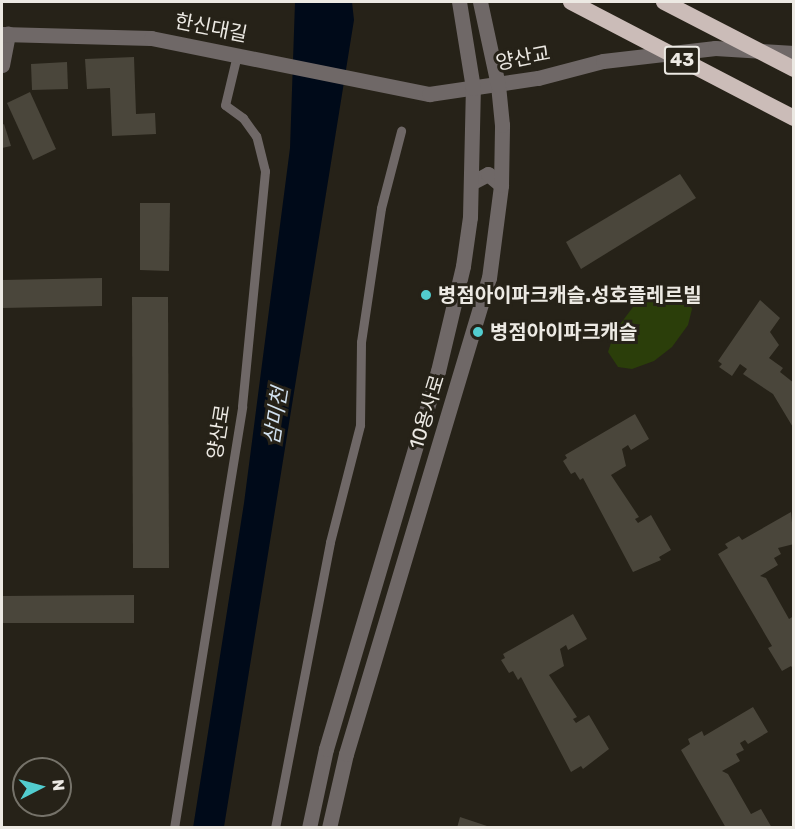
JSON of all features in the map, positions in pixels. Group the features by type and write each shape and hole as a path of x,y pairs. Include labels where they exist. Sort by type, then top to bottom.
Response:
{"highway":[{"name":"43","path":"571,2 794,118"},
{"name":"43","path":"664,2 794,69"}],"street":[{"name":"10용사로","path":"309,828 326,749 444,350 463,266 471,183 473,88 465,26 459,2"},
{"name":"10용사로","path":"329,828 346,754 489,278 501,185 498,85 480,2"},
{"name":"한신대길","path":"2,65 5,34 151,38 263,60"},
{"name":"양산교","path":"263,60 429,94 498,85 603,61 715,48 794,53"},
{"path":"471,183 488,174 501,185"}],"lane":[{"name":"양산로","path":"174,828 242,406 265,171 256,136 243,118 225,105 237,55"},
{"path":"275,828 330,542 360,425 361,342 381,208 401,131"}],"green space":[{"path":"673,287 688,299 692,309 688,325 672,347 654,361 632,369 618,367 608,352 615,331 633,307 651,292"}],"water":[{"name":"삼미천","path":"295,2 352,2 354,20 224,827 193,828 244,503 290,148"}],"building":[{"path":"134,57 136,114 155,113 156,134 112,136 110,88 87,89 85,59"},
{"path":"67,62 68,89 32,90 31,64"},
{"path":"30,92 56,149 33,160 7,103"},
{"path":"4,124 11,146 2,148 2,125"},
{"path":"680,174 696,198 581,269 566,242"},
{"path":"140,203 170,203 169,271 140,270"},
{"path":"102,278 102,306 2,308 2,280"},
{"path":"132,297 168,297 169,568 133,568"},
{"path":"760,300 780,318 770,332 779,345 769,358 783,368 780,372 794,383 794,429 773,394 743,374 747,369 740,364 732,376 719,367 722,364 718,361"},
{"path":"635,414 649,439 631,450 628,445 622,449 626,466 611,475 639,517 635,519 638,523 651,515 671,550 659,557 661,560 633,572 583,478 580,480 575,472 571,474 563,461 567,458 565,455"},
{"path":"791,512 794,544 778,548 781,554 774,558 778,565 760,576 766,578 789,619 794,616 794,670 791,666 782,671 768,648 772,646 718,554 728,548 725,544 739,536 742,540"},
{"path":"134,595 134,623 2,623 2,596"},
{"path":"573,614 587,639 568,650 566,645 560,649 564,666 549,675 577,717 573,719 576,723 589,715 609,749 583,769 581,766 571,772 521,677 518,680 513,671 509,673 501,660 505,658 503,654"},
{"path":"753,707 768,732 748,744 745,740 740,743 744,750 736,754 740,761 722,771 728,774 751,814 761,809 772,828 726,828 681,750 690,744 688,739 702,731 704,736"},
{"path":"460,817 490,827 490,828 457,828"}],"place":[{"name":"병점아이파크캐슬.성호플레르빌","path":"426,295"},
{"name":"병점아이파크캐슬","path":"478,332"}]}
